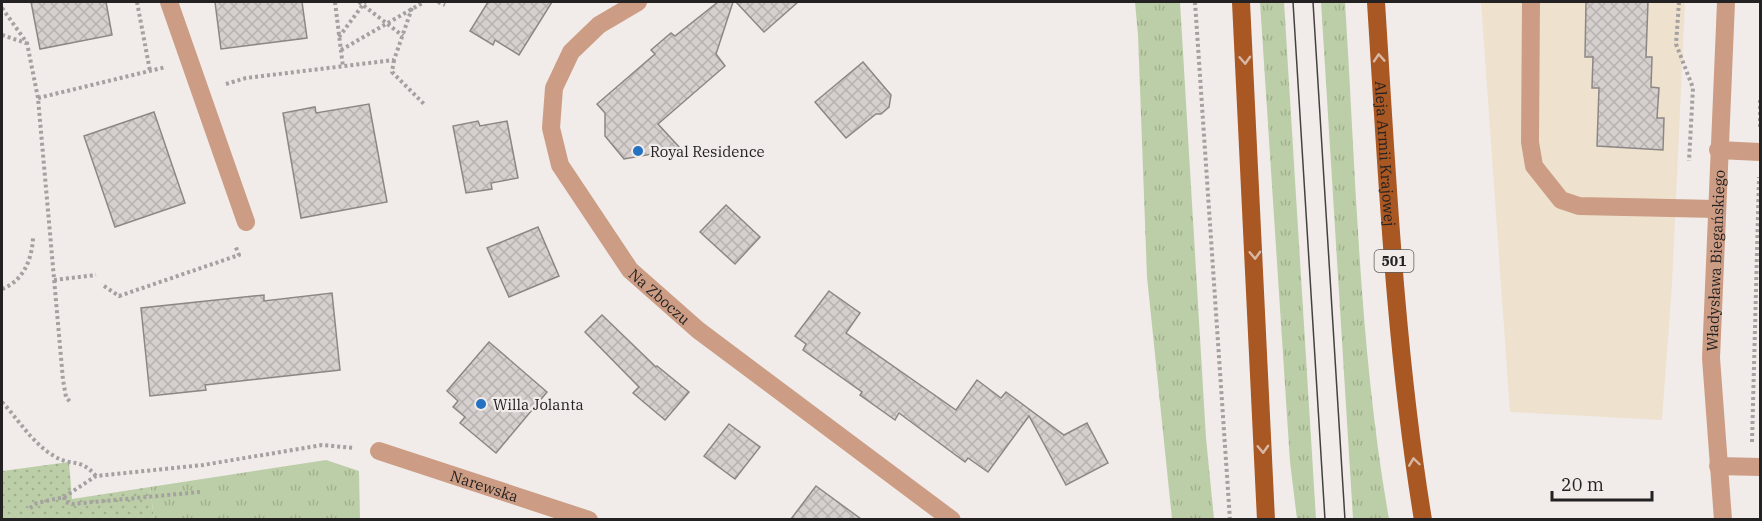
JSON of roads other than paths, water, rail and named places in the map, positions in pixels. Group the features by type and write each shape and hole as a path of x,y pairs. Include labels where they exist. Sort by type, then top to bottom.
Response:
{"main road":[{"path":"1241,2 1266,519"},
{"name":"Aleja Armii Krajowej","path":"1376,2 1389,211 1413,458 1423,519"}],"street":[{"path":"169,2 246,222"},
{"name":"Na Zboczu","path":"638,2 599,25 571,52 554,88 551,128 560,165 630,270 698,330 952,519"},
{"path":"1531,2 1530,142 1534,166 1561,200 1579,206 1716,209"},
{"name":"Władysława Biegańskiego","path":"1723,519 1711,358 1726,2"},
{"path":"1718,150 1760,152"},
{"name":"Narewska","path":"379,451 589,519"},
{"path":"1718,466 1758,467"}],"tram line":[{"path":"1293,2 1325,520"},
{"path":"1313,2 1345,520"}],"place":[{"name":"Royal Residence","path":"638,151"},
{"name":"Willa Jolanta","path":"481,404"}]}
